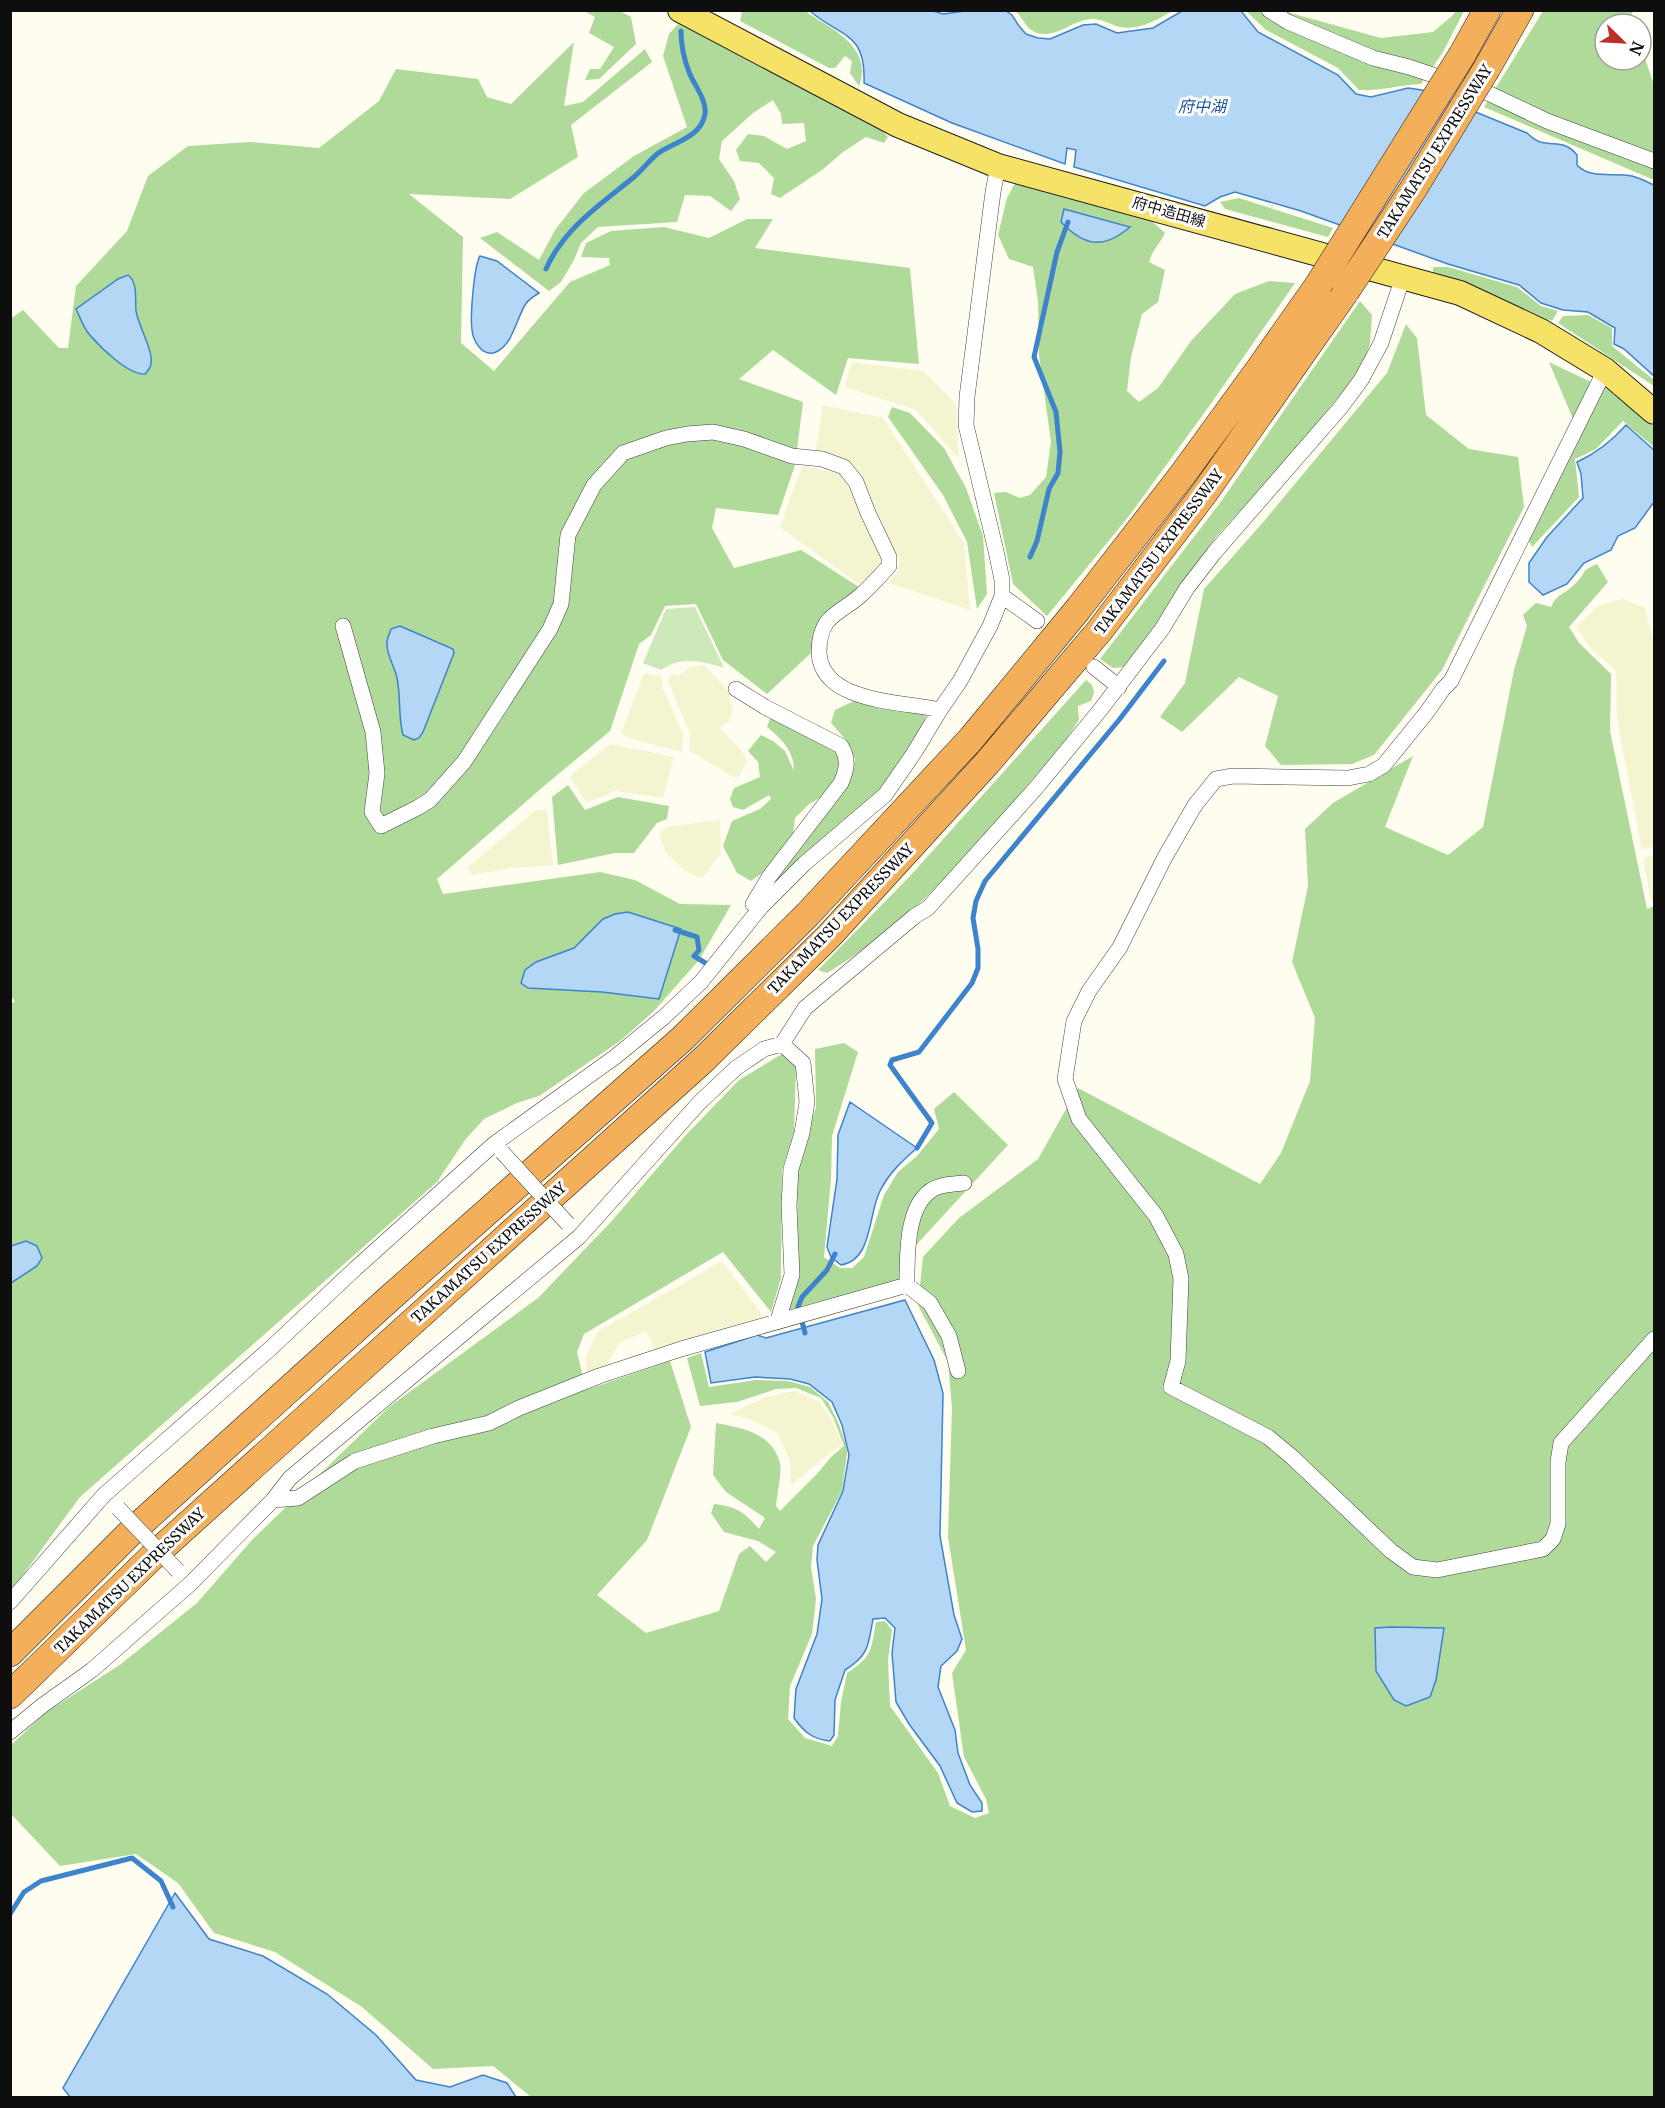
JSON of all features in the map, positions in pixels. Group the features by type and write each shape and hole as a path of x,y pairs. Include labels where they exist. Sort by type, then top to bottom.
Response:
{"highway":[{"name":"TAKAMATSU EXPRESSWAY","path":"10,1653 129,1534 391,1297 683,1038 808,914 971,739 1079,608 1197,455 1319,284 1462,55 1487,10"},
{"name":"TAKAMATSU EXPRESSWAY","path":"10,1695 152,1557 703,1060 829,936 988,762 1100,630 1205,492 1346,291 1414,188 1520,10"}],"main road":[{"name":"府中造田線","path":"680,10 898,125 998,165 1460,293 1541,331 1605,370 1654,412"}],"street":[{"path":"1269,10 1288,22 1373,58 1409,67 1490,94 1547,120 1654,161"},
{"path":"10,1602 104,1495 271,1348 356,1268 498,1148 664,1017 701,982 759,910 804,864 885,795 914,753 960,681 990,626 1002,596 1002,580 966,425 967,397 998,165"},
{"path":"10,1732 92,1670 190,1584 273,1500 290,1478 579,1237 699,1103 736,1068 764,1049 782,1044 805,1008 898,930 928,908 1036,788 1119,687 1214,553 1341,407 1361,380 1381,343 1403,277"},
{"path":"1605,370 1451,681 1443,688 1427,712 1384,765 1369,774 1348,778 1233,776 1216,779 1195,805 1165,857 1120,947 1089,991 1074,1021 1065,1078 1079,1119 1156,1216 1176,1254 1181,1279 1178,1361 1172,1387 1268,1437 1390,1551 1413,1566 1437,1570 1543,1549 1553,1539 1558,1524 1558,1462 1561,1443 1654,1339"},
{"path":"343,626 373,732 377,773 372,812 381,826 430,800 464,762 550,629 561,604 568,535 594,485 623,453 666,438 713,432 744,439 792,456 822,459 844,467 856,482 868,513 890,557 889,566 859,596 827,622 819,641 819,657 824,670 835,683 864,697 940,710"},
{"path":"1002,596 1037,621"},
{"path":"1094,668 1119,687"},
{"path":"736,690 841,746 846,755 847,769 841,783 769,877 753,904 759,910"},
{"path":"778,1320 792,1275 789,1204 791,1168 802,1133 807,1102 803,1063 782,1044"},
{"path":"498,1148 579,1237"},
{"path":"907,1285 906,1247 921,1199 938,1186 964,1183"},
{"path":"273,1500 298,1498 355,1461 433,1436 489,1423 519,1408 599,1376 778,1320 800,1316 907,1285"},
{"path":"907,1285 930,1303 949,1336 958,1371"},
{"path":"104,1495 190,1584"}],"green space":[{"path":"584,11 620,11 631,17 636,44 599,79 585,80 590,69 600,69 614,47 589,33 595,17"},
{"path":"742,11 806,11 840,34 856,51 861,61 862,73 859,86 850,73 852,61 845,56 835,68 829,68 740,21"},
{"path":"1015,11 1172,11 1153,22 1138,27 1116,26 1089,19 1057,32 1044,34 1030,29"},
{"path":"1246,11 1283,11 1381,38 1433,32 1456,11 1464,11 1443,52 1421,84 1359,90 1338,68 1266,30"},
{"path":"1543,11 1632,11 1593,12 1593,72 1650,72 1654,85 1654,180 1484,107"},
{"path":"678,24 879,127 888,137 884,143 866,137 780,198 771,194 774,178 759,163 740,161 736,150 748,134 764,136 787,149 806,141 804,123 782,124 781,114 773,100 753,113 722,141 719,159 734,181 740,199 731,211 710,196 685,195 677,222 598,227 581,243 561,282 549,291 480,238 497,232 539,260 555,230 584,193 634,156 687,127 663,56 669,34"},
{"path":"574,42 564,106 583,102 645,49 652,62 571,125 578,157 510,199 409,194 463,237 461,343 494,371 570,282 610,265 609,258 581,257 586,243 611,231 664,227 709,238 747,219 773,219 755,248 910,268 919,364 848,358 836,395 773,350 739,379 803,402 795,465 778,515 716,508 712,528 734,568 801,550 859,587 818,622 811,653 767,694 723,660 696,604 665,606 651,635 639,644 610,731 437,879 443,894 600,872 635,880 680,904 731,905 699,960 654,1011 620,1041 539,1096 517,1103 484,1119 465,1140 437,1182 80,1497 14,1587 10,1586 10,1005 15,1001 10,995 10,319 23,310 59,348 68,348 76,286 127,231 148,176 188,146 250,142 319,148 379,101 396,69 478,79 487,97 511,104","holes":["118,279 134,284 137,313 143,335","453,649 401,701 397,676 389,656","628,912 658,999 602,992 536,962 574,948 603,919"]},
{"path":"1015,183 1145,215 1165,233 1149,262 1165,270 1158,302 1142,314 1131,357 1127,391 1139,402 1158,388 1191,341 1235,294 1269,281 1295,283 1129,516 1047,616 1013,584 994,493 1006,492 1020,498 1030,495 1046,477 1051,442 1039,355 1038,301 1033,267 1009,259 998,235 1007,198"},
{"path":"1239,198 1333,228 1328,237 1225,209 1220,202"},
{"path":"1433,267 1448,267 1517,287 1541,306 1558,311 1552,321 1479,289 1433,273"},
{"path":"1360,301 1372,315 1370,344 1360,371 1290,456 1217,536 1126,667 1113,668 1100,659 1220,503"},
{"path":"1588,315 1612,328 1612,346 1654,380 1654,386 1558,323 1563,316"},
{"path":"1406,324 1417,338 1426,415 1469,449 1518,457 1524,507 1442,670 1374,755 1352,764 1281,765 1265,746 1278,696 1239,677 1182,732 1160,717 1185,683 1204,589 1265,520 1387,373"},
{"path":"852,362 923,371 956,404 959,459 916,410 844,387"},
{"path":"1549,362 1593,383 1573,419"},
{"path":"1604,387 1654,427 1654,447 1623,421 1596,449 1575,459 1579,497 1532,547 1527,536"},
{"path":"823,405 883,418 964,543 970,610 888,583 898,571 899,558 850,466 815,454"},
{"path":"892,407 910,413 944,448 966,488 983,536 987,594 977,609 967,542 943,495 888,417"},
{"path":"802,466 843,474 884,557 884,566 860,585 780,527"},
{"path":"1597,564 1608,582 1569,627 1579,643 1611,674 1610,731 1647,909 1654,906 1654,2097 531,2097 493,2066 433,2069 362,2007 275,1952 214,1933 178,1883 136,1854 60,1866 11,1814 11,1745 45,1713 121,1664 197,1603 252,1540 389,1407 538,1298 610,1223 685,1136 739,1080 782,1054 796,1067 794,1132 782,1170 781,1278 771,1312 723,1252 584,1334 577,1352 586,1390 670,1361 691,1427 647,1540 597,1595 646,1633 719,1611 739,1554 750,1546 766,1562 776,1552 758,1541 724,1532 711,1513 714,1504 734,1508 744,1514 759,1529 765,1518 726,1492 713,1475 716,1423 746,1430 763,1438 776,1453 780,1463 780,1478 776,1506 780,1511 844,1446 833,1417 821,1398 796,1388 776,1389 737,1402 700,1406 687,1358 701,1353 709,1387 756,1380 788,1381 810,1387 828,1402 838,1422 847,1453 842,1491 813,1546 811,1567 816,1599 812,1634 790,1686 788,1719 805,1738 832,1746 838,1736 841,1702 847,1673 862,1662 869,1652 876,1622 885,1621 892,1630 888,1660 890,1706 938,1773 950,1806 975,1818 989,1813 986,1799 964,1757 952,1673 966,1650 948,1537 952,1408 948,1362 918,1305 923,1257 959,1218 1038,1159 1078,1088 1260,1184 1281,1153 1310,1081 1315,1018 1292,962 1308,886 1305,829 1333,803 1413,756 1385,827 1448,855 1483,827 1514,670 1527,626 1523,615 1536,603 1551,607 1559,596 1573,586 1592,566","holes":["1376,1628 1444,1628 1440,1648 1394,1700 1376,1671"]},
{"path":"1622,599 1645,608 1654,643 1654,846 1642,850 1617,720 1616,670 1593,651 1576,627 1598,606"},
{"path":"695,607 724,668 707,663 684,661 661,670 643,663 666,609"},
{"path":"704,665 728,690 733,709 729,721 719,728 737,745 747,760 739,777 734,777 689,751 690,734 668,681 669,676 673,674 679,675 690,667"},
{"path":"644,673 662,677 663,689 683,734 682,752 631,739 621,733"},
{"path":"1086,680 1092,685 1094,693 1091,701 1078,706 1079,720 1067,738 956,867 885,934 827,973 818,970 910,876"},
{"path":"854,701 875,707 926,711 924,726 902,761 874,796 842,821 768,890 852,774 855,759 846,740 831,723 835,710"},
{"path":"770,719 778,719 830,745 838,755 840,773 825,795 809,804 795,818 793,834 764,872 751,881 737,873 723,846 732,821 760,809 771,799 769,795 743,810 733,807 730,799 734,788 760,777 758,762 748,751 761,735 785,751 794,771 792,757 786,746 767,727"},
{"path":"610,744 674,757 663,798 615,791 587,803 569,777"},
{"path":"568,785 585,810 618,797 669,806 667,819 657,823 634,853 615,853 558,865 552,797"},
{"path":"536,810 547,810 553,865 511,868 472,875 468,867"},
{"path":"720,820 721,853 702,879 684,870 666,853 659,834 666,827"},
{"path":"1654,854 1654,900 1651,902 1643,858"},
{"path":"844,1043 858,1052 832,1136 831,1179 824,1257 840,1268 852,1268 864,1257 884,1195 898,1172 917,1156 939,1129 934,1109 954,1092 1008,1145 907,1255 901,1280 788,1310 798,1274 797,1175 802,1149 816,1107 815,1049"},
{"path":"722,1261 764,1317 656,1352 646,1331 619,1343 608,1364 586,1374 586,1356 597,1332"},
{"path":"795,1391 818,1401 831,1419 842,1444 791,1485 790,1460 777,1433 750,1419 729,1414 766,1397"}],"water":[{"name":"府中湖","path":"930,10 943,14 965,11 1006,11 1012,15 1026,34 1050,39 1083,25 1096,24 1117,33 1153,28 1182,11 1241,11 1258,32 1338,75 1356,94 1371,97 1408,88 1422,90 1527,133 1540,142 1568,147 1577,155 1577,165 1583,170 1603,175 1632,176 1654,185 1654,376 1624,349 1614,344 1615,328 1588,312 1563,310 1541,303 1519,285 1448,264 1301,211 1235,192 1220,197 1205,206 1074,167 1076,150 1067,148 1065,164 952,123 864,83 864,66 856,44 810,11"},
{"path":"1064,209 1130,227 1102,242 1086,240 1069,230 1061,222"},
{"path":"480,256 497,261 539,293 525,305 514,331 502,348 491,353 479,347 472,330 473,292"},
{"path":"128,275 135,287 136,311 151,357 150,367 145,374 131,370 107,353 87,331 76,309 118,279"},
{"path":"1626,425 1654,450 1654,502 1635,528 1618,536 1611,550 1584,563 1567,584 1543,595 1529,582 1529,563 1547,537 1583,498 1581,474 1577,462 1591,455 1615,437"},
{"path":"400,626 453,649 454,653 423,732 419,738 414,740 403,735 397,678 387,647 391,629"},
{"path":"628,912 681,929 659,999 602,992 528,988 521,983 525,970 536,962 574,948 603,919"},
{"path":"850,1102 917,1148 896,1168 880,1191 868,1235 859,1255 841,1265 831,1257 827,1247 837,1179 838,1135"},
{"path":"26,1241 37,1246 42,1258 37,1266 11,1283 11,1246"},
{"path":"905,1300 934,1360 943,1393 940,1536 954,1615 962,1639 957,1651 941,1666 938,1687 955,1730 958,1753 970,1785 982,1803 982,1811 972,1812 957,1803 940,1766 896,1702 892,1653 895,1628 885,1618 873,1619 866,1649 859,1660 845,1670 835,1700 834,1735 830,1741 818,1739 809,1734 794,1718 796,1689 817,1634 822,1599 817,1560 818,1545 843,1491 849,1455 842,1425 832,1402 809,1384 790,1379 755,1377 711,1383 705,1352 757,1335 766,1338"},
{"path":"1375,1628 1444,1628 1436,1680 1430,1697 1406,1706 1394,1700 1376,1671"},
{"path":"175,1893 209,1939 263,1956 327,1994 376,2035 416,2080 450,2087 483,2075 507,2083 516,2097 70,2097 63,2088"}],"waterway":[{"path":"546,269 563,241 584,218 634,177 657,154 692,134 702,122 705,114 704,103 687,67 681,31"},
{"path":"1030,557 1037,541 1049,489 1058,473 1060,452 1056,412 1034,357 1057,252 1068,222"},
{"path":"917,1148 932,1123 890,1065 892,1060 919,1052 972,983 978,968 978,949 973,918 976,901 985,881 1119,720 1164,661"},
{"path":"675,930 697,937 699,950 694,956 707,964"},
{"path":"805,1333 798,1307 802,1297 827,1270 835,1254"},
{"path":"10,1914 24,1892 41,1881 132,1858 161,1881 173,1907"}]}
